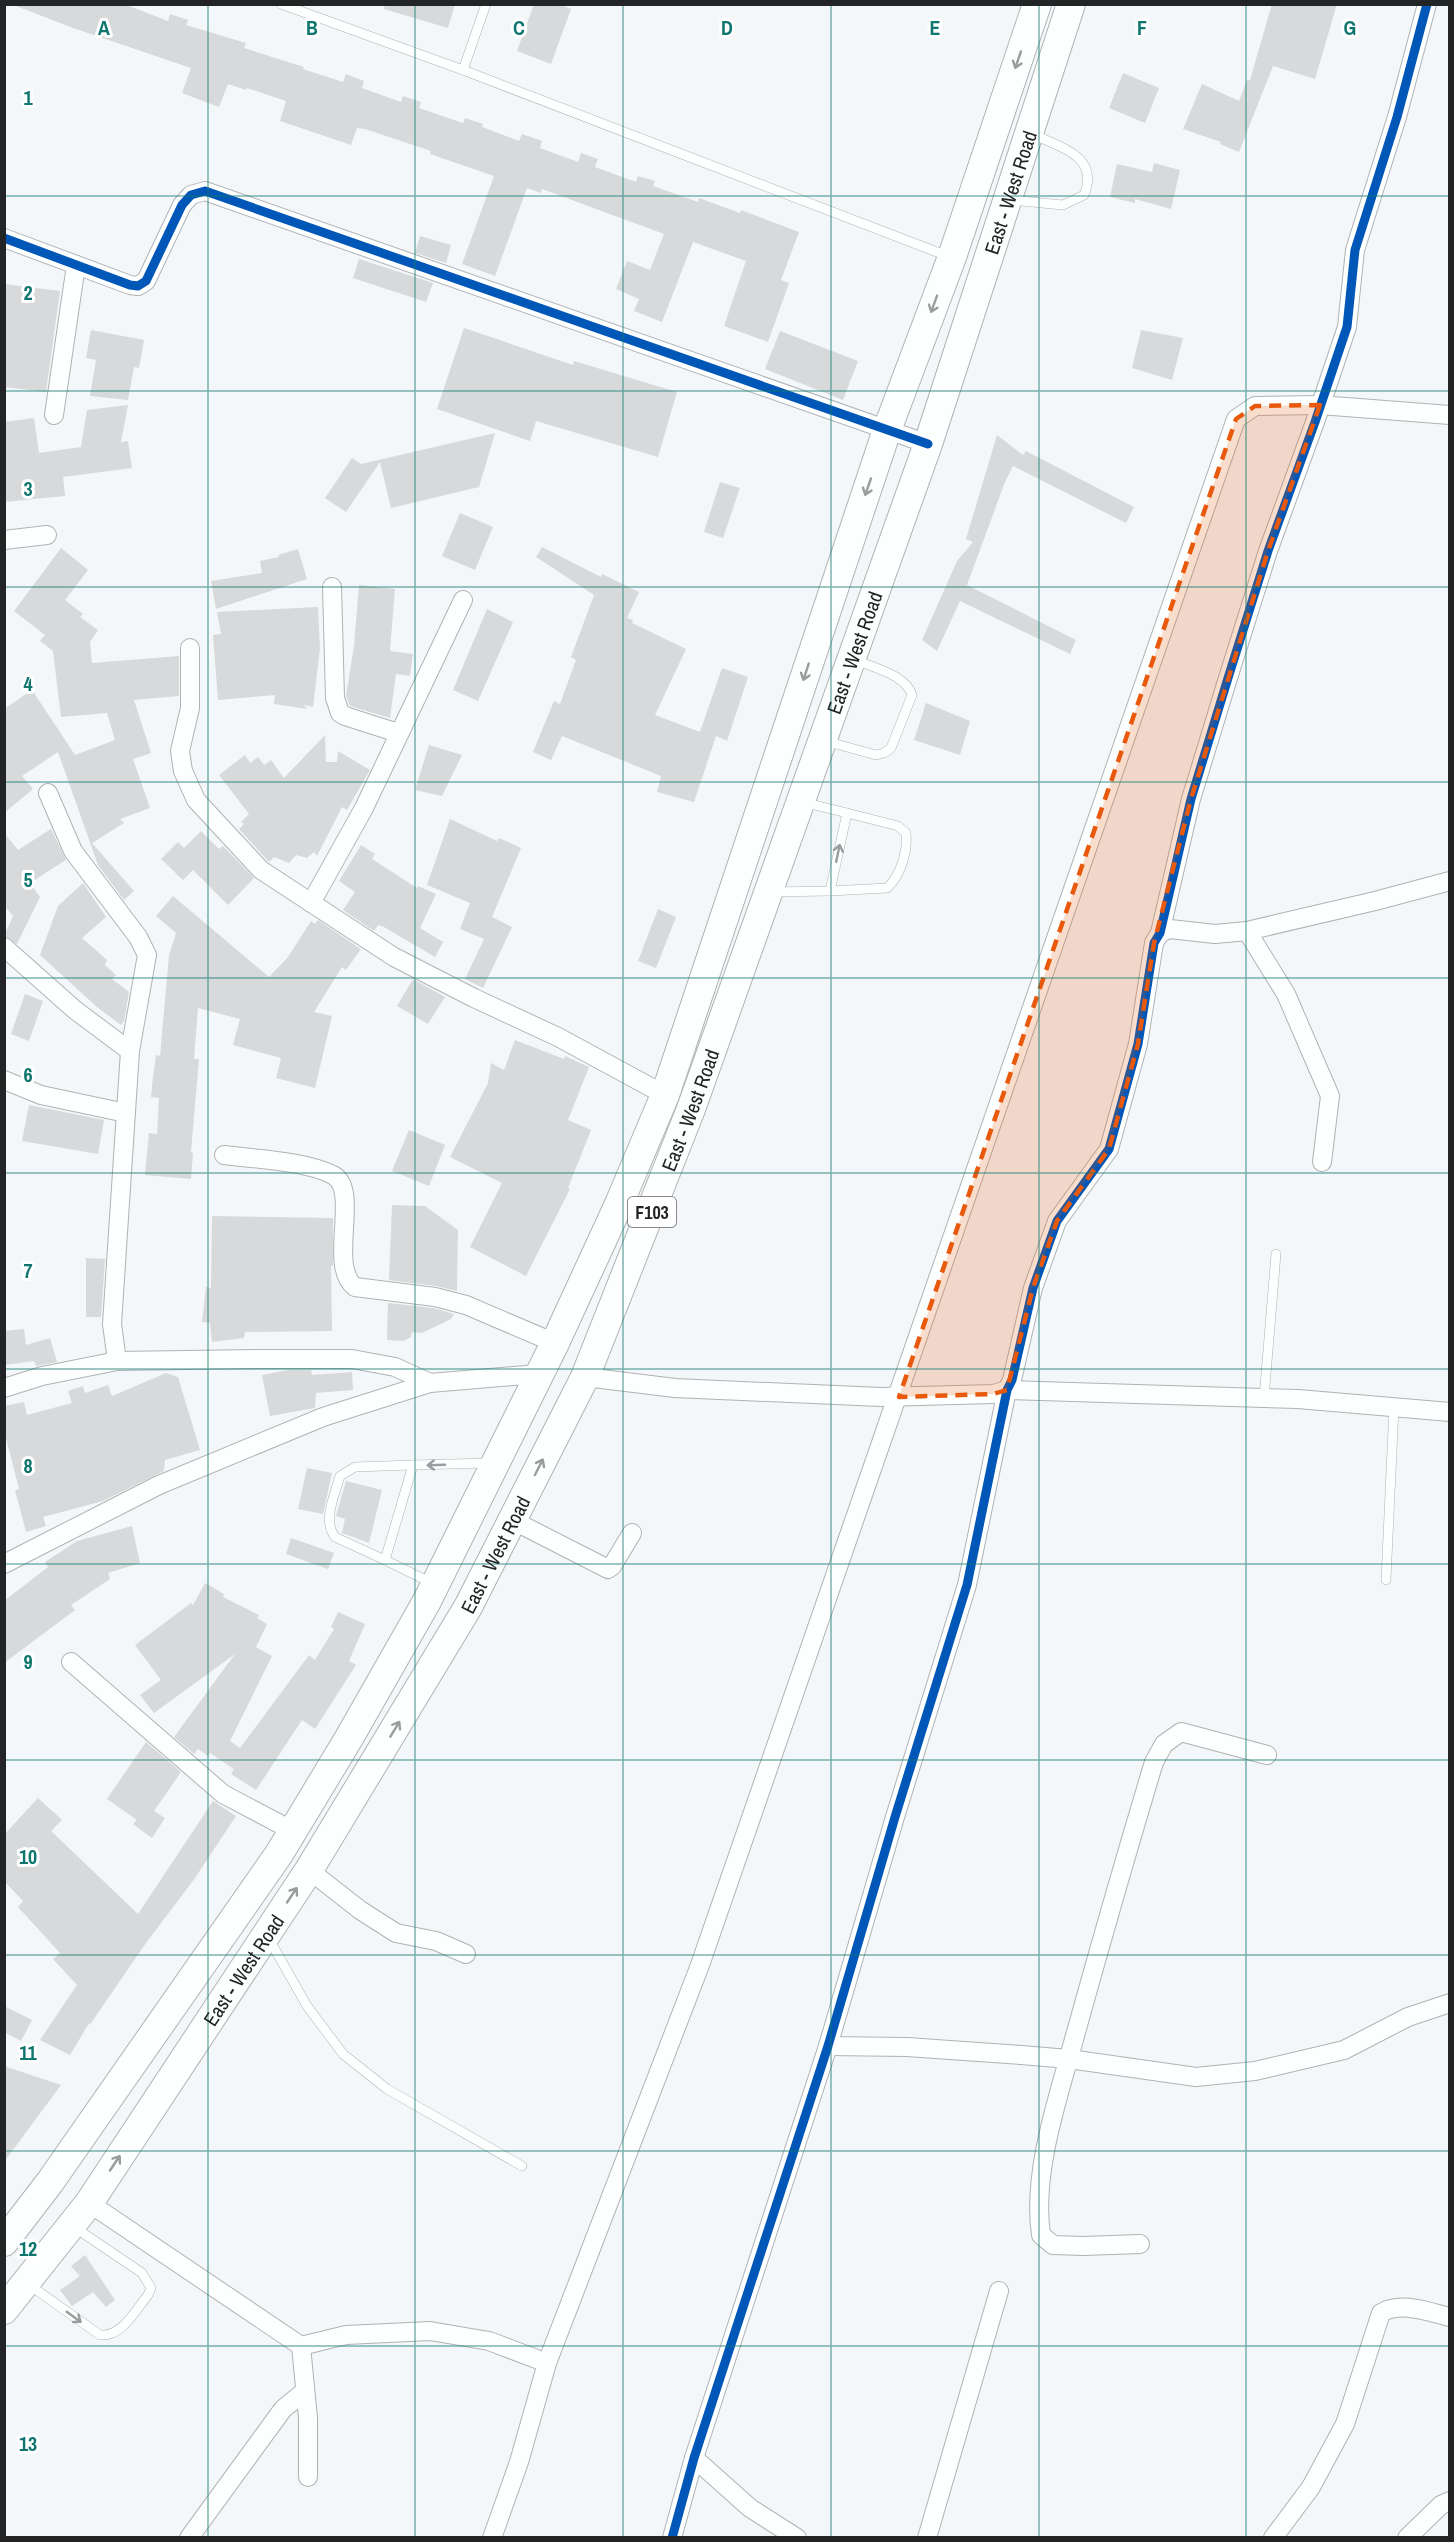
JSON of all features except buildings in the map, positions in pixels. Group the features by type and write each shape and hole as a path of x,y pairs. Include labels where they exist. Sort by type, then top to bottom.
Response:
{"main road":[{"name":"East - West Road","path":"4,2242 70,2153 293,1831 349,1738 435,1584 555,1342 665,1095 887,430 952,257 1037,4"},
{"name":"East - West Road","path":"4,2310 88,2203 309,1870 468,1607 585,1377 691,1109 928,444 1071,4"}],"street":[{"path":"672,2538 694,2458 828,2046 967,1585 1007,1390 1012,1380 1033,1288 1057,1221 1109,1149 1138,1044 1154,943 1160,933 1191,799 1268,551 1347,327 1355,250 1396,117 1427,4"},
{"path":"4,238 138,286 146,281 182,205 191,195 205,191 928,444"},
{"path":"54,415 76,265"},
{"path":"492,2538 519,2462 548,2362 700,1965 1236,419 1255,406 1320,405 1449,415"},
{"path":"4,540 46,535"},
{"path":"332,587 337,708 345,716 398,733"},
{"path":"311,903 364,808 463,600"},
{"path":"190,648 190,708 180,751 183,771 196,800 261,870 394,957 558,1037 665,1095"},
{"path":"48,793 73,851 144,945 147,955 130,1051 111,1324 117,1361"},
{"path":"1160,933 1170,929 1215,934 1247,931 1449,881"},
{"path":"1247,931 1286,994 1330,1096 1322,1162"},
{"path":"4,947 75,1010 130,1051"},
{"path":"4,1080 41,1095 126,1113"},
{"path":"224,1155 294,1164 332,1175 340,1180 343,1188 344,1212 343,1272 348,1282 355,1287 435,1298 466,1305 555,1342"},
{"path":"4,1388 42,1376 117,1361 352,1359 395,1367 430,1383"},
{"path":"4,1564 159,1485 322,1417 430,1383 538,1374"},
{"path":"585,1377 675,1388 899,1396 993,1394 1007,1390 1264,1398 1449,1412"},
{"path":"512,1520 608,1569 632,1533"},
{"path":"70,1662 223,1794 293,1831"},
{"path":"1140,2244 1053,2245 1041,2235 1038,2215 1040,2188 1056,2100 1109,1909 1155,1762 1164,1744 1181,1732 1267,1755"},
{"path":"309,1870 360,1910 396,1933 436,1941 466,1954"},
{"path":"828,2046 907,2047 1069,2059 1196,2077 1255,2071 1344,2050 1408,2017 1449,2003"},
{"path":"88,2203 301,2346 346,2335 430,2331 489,2341 548,2362"},
{"path":"927,2538 999,2291"},
{"path":"1273,2538 1311,2487 1345,2424 1381,2313 1391,2307 1414,2309 1449,2317"},
{"path":"301,2346 308,2477"},
{"path":"189,2538 283,2409 305,2391"},
{"path":"694,2458 750,2508 797,2538"},
{"path":"1407,2538 1441,2505 1449,2501"}],"lane":[{"path":"282,4 463,70 952,257"},
{"path":"463,70 486,4"},
{"path":"1007,200 1063,205 1084,195 1089,182 1088,170 1078,157 1030,132"},
{"path":"822,741 876,755 884,753 891,748 912,695 910,687 903,681 852,658"},
{"path":"768,892 887,888 895,881 908,846 906,833 898,826 801,802"},
{"path":"830,891 847,813"},
{"path":"1264,1398 1276,1254"},
{"path":"1386,1580 1394,1407"},
{"path":"435,1584 335,1537 328,1521 340,1476 355,1467 494,1463"},
{"path":"385,1560 413,1465"},
{"path":"267,1934 307,2006 343,2054 387,2089 522,2166"},
{"path":"26,2282 100,2335 111,2336 118,2332 148,2295 151,2288 142,2273 71,2225"}],"highlighted area":[{"path":"1320,405 1268,551 1191,799 1154,943 1138,1044 1109,1149 1057,1221 1033,1288 1007,1390 993,1394 899,1397 1236,419 1255,406"}],"cycle path":[{"path":"672,2538 694,2458 828,2046 895,1817 967,1585 1007,1390 1012,1380 1033,1288 1057,1221 1109,1149 1138,1044 1154,943 1160,933 1191,799 1268,551 1347,327 1355,250 1397,117 1427,4"},
{"path":"4,238 138,286 146,281 182,205 191,195 205,191 928,444"}]}
